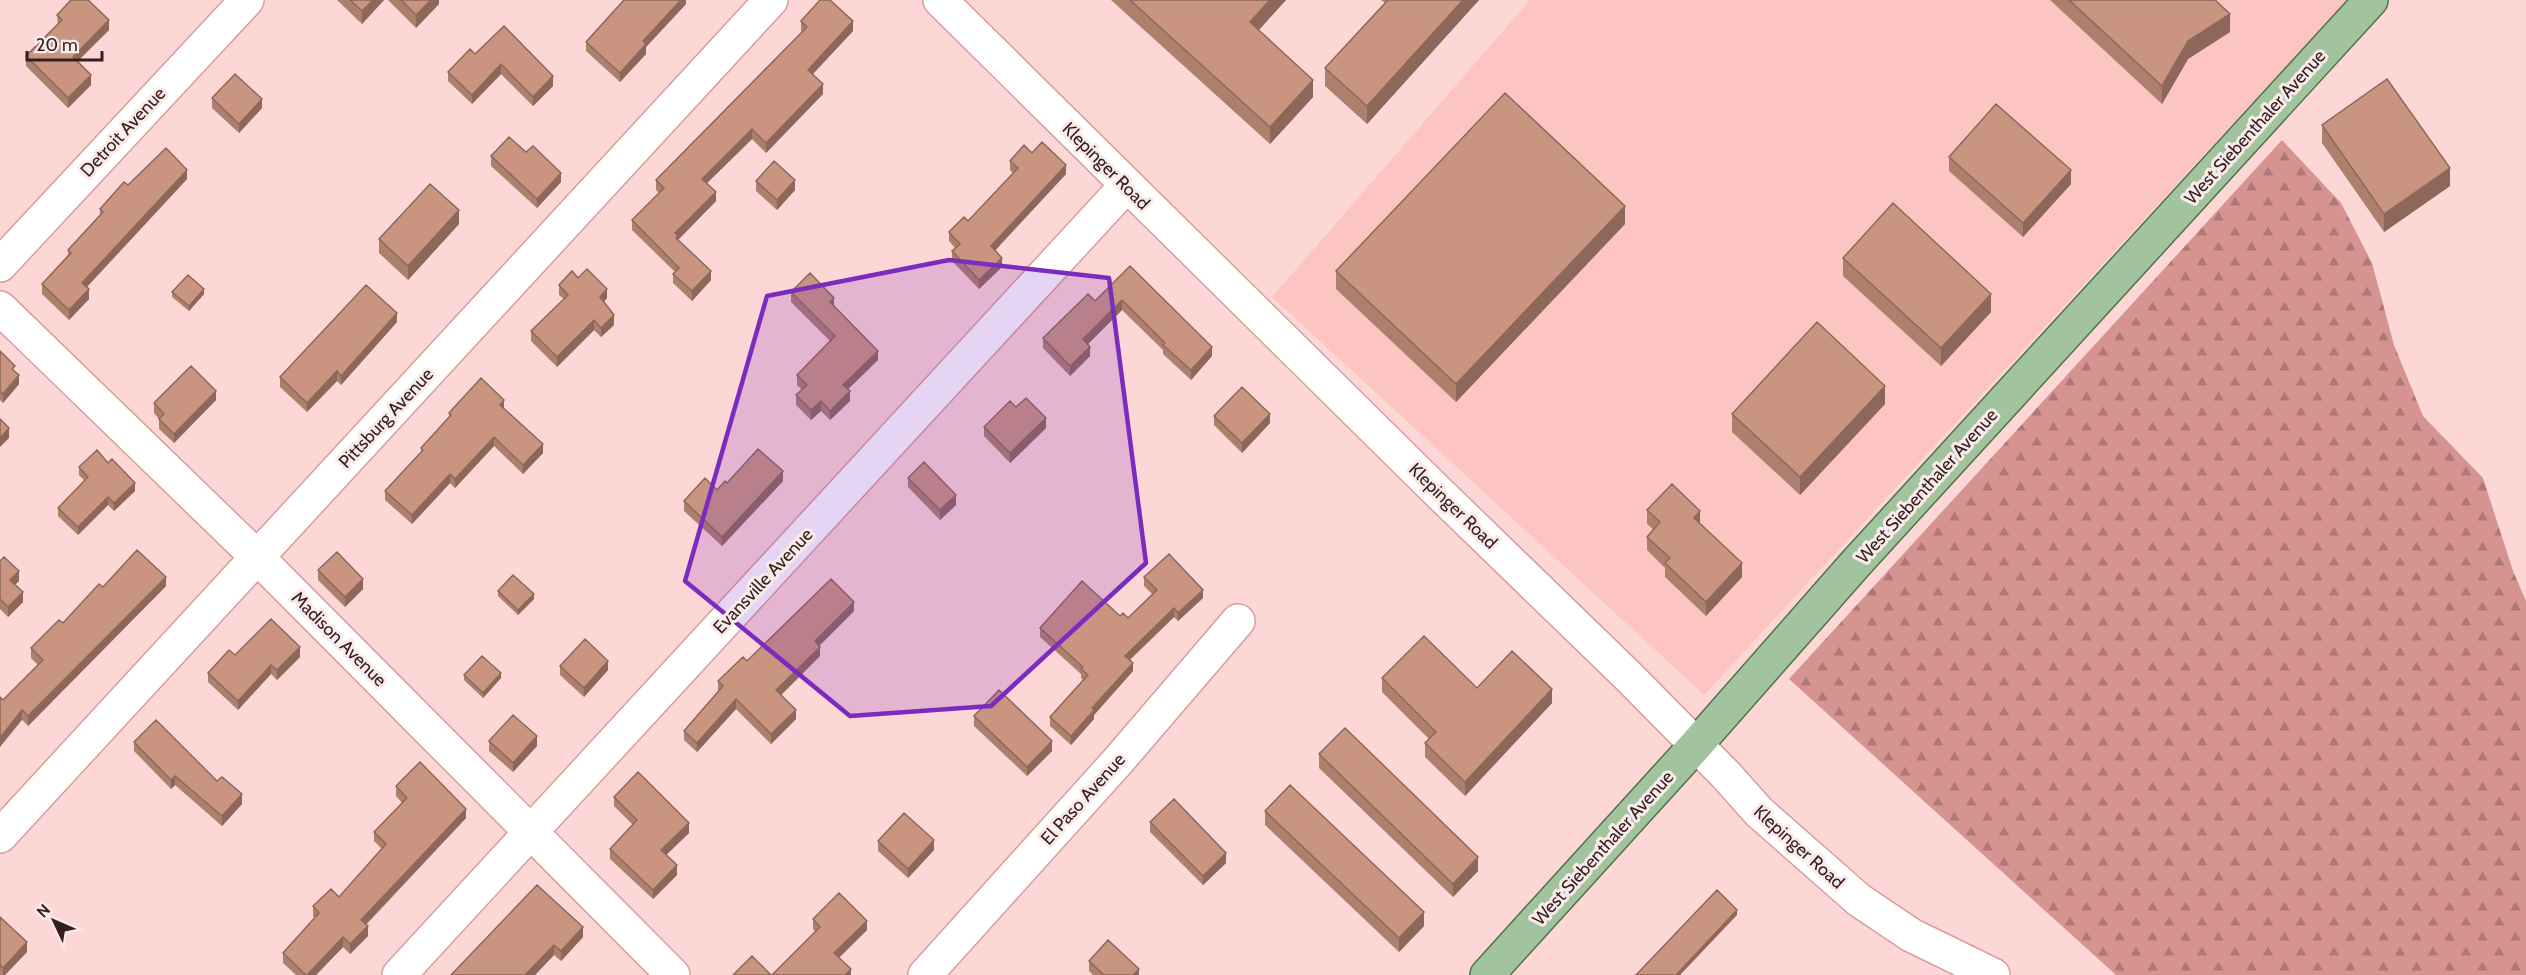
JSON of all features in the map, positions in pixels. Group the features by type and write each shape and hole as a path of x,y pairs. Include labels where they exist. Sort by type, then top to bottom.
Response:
{"main road":[{"name":"West Siebenthaler Avenue","path":"1487,975 1696,745 1857,562 2371,0"}],"street":[{"name":"Detroit Avenue","path":"0,265 247,0"},
{"name":"Pittsburg Avenue","path":"0,836 771,0"},
{"name":"Klepinger Road","path":"940,0 1126,186 1696,745 1759,812 1859,900 1911,935 1993,975"},
{"name":"Evansville Avenue","path":"399,975 1126,186"},
{"name":"Madison Avenue","path":"0,308 258,558 673,975"},
{"name":"El Paso Avenue","path":"925,975 1110,770 1238,621"}],"highlighted area":[{"path":"949,260 1109,278 1146,563 991,706 850,716 685,581 767,296"}],"shaded area":[{"path":"1530,0 2347,0 1704,695 1272,297"}],"green space":[{"path":"2282,140 2341,203 2372,263 2394,345 2423,416 2483,478 2513,571 2526,601 2526,975 2116,975 1789,679"}],"building":[{"path":"71,0 88,0 109,20 73,57 91,75 68,98 26,56 62,20 57,15"},
{"path":"350,0 373,0 362,11"},
{"path":"401,0 431,0 416,15"},
{"path":"624,0 681,0 643,41 646,44 620,73 586,42"},
{"path":"820,0 830,0 853,21 808,70 823,84 766,143 752,129 702,179 716,192 675,233 678,236 676,238 711,271 692,291 673,274 679,268 632,220 664,188 656,180 807,27 801,21"},
{"path":"1130,0 1270,0 1250,22 1313,80 1270,127"},
{"path":"1388,0 1463,0 1367,106 1325,68"},
{"path":"2069,0 2215,0 2230,14 2188,41 2162,86"},
{"path":"504,26 553,76 533,97 501,64 472,95 448,72 470,49 475,54"},
{"path":"235,74 262,99 239,124 212,98"},
{"path":"2387,79 2450,168 2384,214 2322,125"},
{"path":"1505,93 1625,206 1456,384 1336,271"},
{"path":"1996,104 2071,170 2023,223 1949,157"},
{"path":"509,137 526,152 533,146 561,173 537,199 491,156"},
{"path":"1042,142 1066,165 991,246 1002,258 979,280 952,251 960,244 949,232 964,217 968,221 1018,168 1010,161 1024,145 1032,153"},
{"path":"166,148 187,170 82,283 89,289 69,310 42,284 71,253 68,250 103,212 100,209 124,182 128,185"},
{"path":"774,161 795,180 777,200 756,181"},
{"path":"430,184 459,210 408,266 379,239"},
{"path":"1893,203 1991,294 1941,348 1843,258"},
{"path":"1130,266 1212,347 1191,370 1163,345 1165,343 1122,300 1083,339 1090,347 1070,366 1043,338 1088,294 1095,301"},
{"path":"587,269 607,289 600,297 614,315 601,328 594,320 557,357 531,331 568,295 559,285 572,271 578,278"},
{"path":"810,273 834,298 830,302 878,351 843,385 850,391 830,411 821,401 811,410 796,395 807,385 797,375 835,336 791,292"},
{"path":"188,275 204,289 189,306 172,292"},
{"path":"366,285 397,313 341,376 337,371 307,403 280,377"},
{"path":"1817,322 1885,386 1800,477 1732,414"},
{"path":"0,351 15,366 12,369 19,375 3,394 0,391"},
{"path":"191,366 216,391 174,434 159,419 164,414 154,403"},
{"path":"481,378 504,400 500,405 543,444 523,465 494,437 455,479 450,474 412,515 385,491 423,450 421,448 451,415 449,413"},
{"path":"1242,387 1270,414 1242,443 1214,416"},
{"path":"1026,398 1046,418 1010,453 984,427 1010,401 1016,407"},
{"path":"0,419 9,428 0,438"},
{"path":"758,449 783,471 722,537 684,501 705,478 717,490 725,481 727,483"},
{"path":"97,450 108,463 112,459 135,483 114,503 108,497 78,527 58,508 88,477 79,467"},
{"path":"924,462 956,495 940,510 908,478"},
{"path":"1672,484 1700,511 1694,518 1742,563 1706,602 1665,563 1670,558 1647,537 1660,522 1647,510"},
{"path":"137,550 166,577 28,716 22,710 0,738 0,697 3,700 43,660 31,648 59,620 63,623 99,584 103,587"},
{"path":"337,552 363,579 345,597 318,570"},
{"path":"1169,554 1203,590 1178,613 1174,608 1125,656 1133,663 1092,708 1094,710 1071,736 1050,717 1088,675 1081,669 1083,667 1040,628 1082,581 1120,616 1123,613 1128,618 1157,590 1144,577"},
{"path":"4,557 19,571 10,580 23,592 8,607 0,599 0,561"},
{"path":"513,575 534,594 518,610 498,591"},
{"path":"831,579 854,602 815,641 820,647 776,690 796,710 771,734 736,699 697,743 684,731 723,686 718,681 743,657 747,661"},
{"path":"271,619 300,647 277,670 271,665 238,701 208,673 229,650 235,655"},
{"path":"1424,636 1477,688 1512,651 1552,689 1465,782 1425,743 1436,732 1382,678"},
{"path":"585,639 608,661 584,688 560,666"},
{"path":"482,656 501,673 483,693 464,675"},
{"path":"999,690 1052,741 1027,767 974,716"},
{"path":"513,715 537,736 513,763 489,741"},
{"path":"156,720 217,781 222,777 242,794 222,816 175,776 171,780 134,742"},
{"path":"1345,728 1478,857 1453,884 1319,754"},
{"path":"420,762 466,809 361,920 368,926 350,944 343,937 306,975 283,953 319,913 313,906 331,889 339,897 386,844 374,832 407,798 396,786"},
{"path":"638,772 689,823 661,850 677,865 653,890 610,849 637,820 614,797"},
{"path":"1290,785 1424,912 1399,938 1265,811"},
{"path":"1174,799 1226,853 1203,876 1150,822"},
{"path":"904,813 934,840 908,869 878,841"},
{"path":"537,885 583,927 561,951 554,945 525,975 451,975"},
{"path":"1717,890 1737,910 1676,975 1636,975"},
{"path":"839,893 867,921 834,953 851,969 845,975 772,975 820,927 813,919"},
{"path":"0,917 27,942 3,968 0,965"},
{"path":"1108,940 1139,969 1133,975 1104,975 1089,961"},
{"path":"752,956 771,975 733,975"}]}
